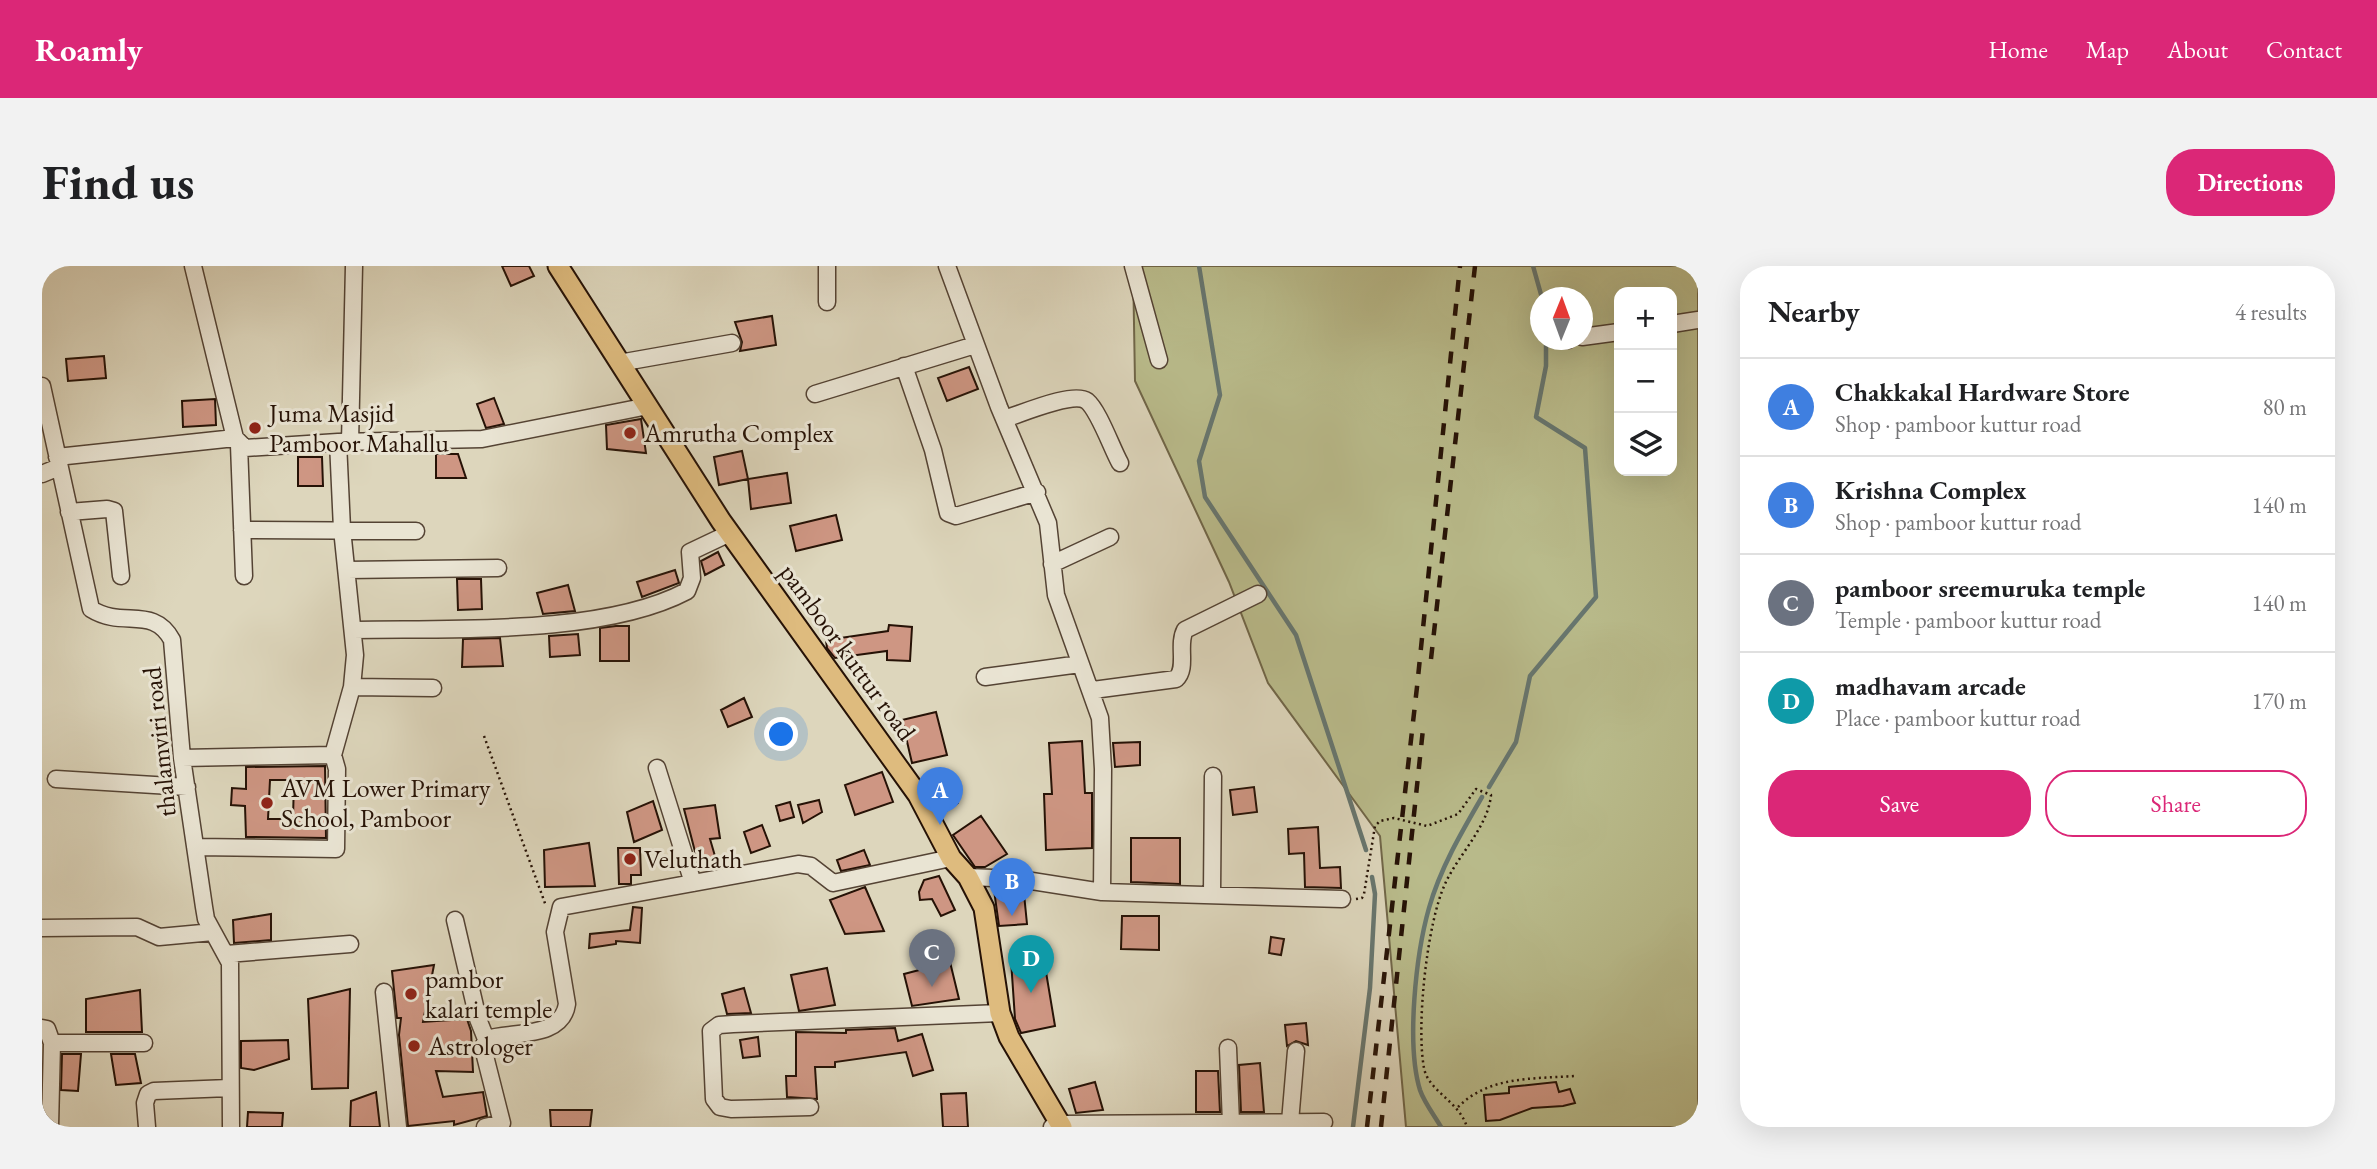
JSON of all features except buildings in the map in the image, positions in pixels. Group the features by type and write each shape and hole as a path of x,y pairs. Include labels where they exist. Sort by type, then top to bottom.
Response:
{"main road":[{"name":"pamboor kuttur road","path":"558,266 730,533 918,795 951,858 968,877 984,908 1000,1013 1009,1037 1058,1126"}],"street":[{"path":"192,266 237,442 244,576"},
{"path":"195,847 336,849 337,769 333,755 352,687 353,630 342,529 354,266"},
{"path":"827,266 827,302"},
{"path":"947,266 1004,419 1048,523 1056,595 1080,664 1093,690 1100,718 1103,768 1102,892"},
{"path":"1133,266 1159,360"},
{"path":"1677,323 1698,320"},
{"path":"1593,336 1614,333"},
{"path":"619,363 732,343"},
{"path":"815,394 975,345"},
{"path":"904,366 933,450 948,513 956,516 1037,492"},
{"name":"thalamviri road","path":"42,386 45,411 92,609 103,616 120,620 153,620 164,626 172,640 183,758 206,919 230,962 231,1127"},
{"path":"1004,419 1069,398 1081,398 1091,406 1120,464"},
{"path":"42,474 58,462 237,442 245,448 344,442 482,439 648,406"},
{"path":"69,512 107,509 114,511 121,576"},
{"path":"242,530 416,531"},
{"path":"353,630 537,626 638,608 687,591 692,578 688,561 690,552 730,533"},
{"path":"1052,565 1110,537"},
{"path":"347,570 498,568"},
{"path":"1093,690 1176,680 1182,669 1181,642 1185,630 1258,594"},
{"path":"985,677 1080,664"},
{"path":"352,687 433,688"},
{"path":"183,758 333,755"},
{"path":"657,768 692,883"},
{"path":"1212,893 1213,776"},
{"path":"56,779 187,787"},
{"path":"486,1039 554,1027 566,1014 555,932 557,914 567,904 805,863 832,883 951,858"},
{"path":"968,877 1019,879 1102,892 1342,898"},
{"path":"455,920 478,1019 486,1039 483,1048 504,1125 485,1127"},
{"path":"42,928 137,927 159,937 212,932"},
{"path":"227,954 349,944"},
{"path":"384,992 398,1127"},
{"path":"810,1107 720,1107 714,1098 711,1031 719,1025 733,1024 1000,1013"},
{"path":"42,1028 47,1029 52,1043 50,1127"},
{"path":"52,1043 144,1043"},
{"path":"1228,1048 1231,1123"},
{"path":"1290,1122 1296,1051"},
{"path":"147,1127 145,1103 148,1094 154,1091 229,1088"},
{"path":"1058,1126 1324,1122"}],"path":[{"path":"484,736 542,901 557,914"},
{"path":"1342,898 1363,897 1375,826 1380,821 1394,818 1423,827 1458,814 1476,789 1492,795 1482,820 1445,884 1434,915 1426,967 1422,1036 1424,1072 1458,1108 1466,1127"},
{"path":"1458,1108 1477,1091 1495,1084 1574,1076"}],"green space":[{"path":"1133,266 1698,266 1698,1127 1406,1127 1380,836 1268,683 1229,582 1135,381"}],"waterway":[{"path":"1199,266 1220,395 1199,461 1205,497 1296,635 1366,850"},
{"path":"1533,266 1539,287"},
{"path":"1489,787 1516,742 1530,676 1596,597 1585,448 1536,417 1546,366 1546,350"},
{"path":"1441,1127 1422,1095 1416,1071 1413,1024 1420,949 1439,879 1482,797"},
{"path":"1353,1127 1370,988 1375,894 1372,877"}],"railway":[{"path":"1367,1127 1417,687 1460,266"},
{"path":"1431,659 1475,266"},
{"path":"1381,1127 1423,729"}],"place":[{"name":"Juma Masjid Pamboor Mahallu","path":"255,428"},
{"name":"Amrutha Complex","path":"630,433"},
{"name":"AVM Lower Primary School, Pamboor","path":"267,803"},
{"name":"Chakkakal Hardware Store","path":"940,825"},
{"name":"Veluthath","path":"630,859"},
{"name":"Krishna Complex","path":"1012,916"},
{"name":"pamboor sreemuruka temple","path":"932,987"},
{"name":"madhavam arcade","path":"1031,993"},
{"name":"pambor kalari temple","path":"411,994"},
{"name":"Astrologer","path":"414,1046"}]}
